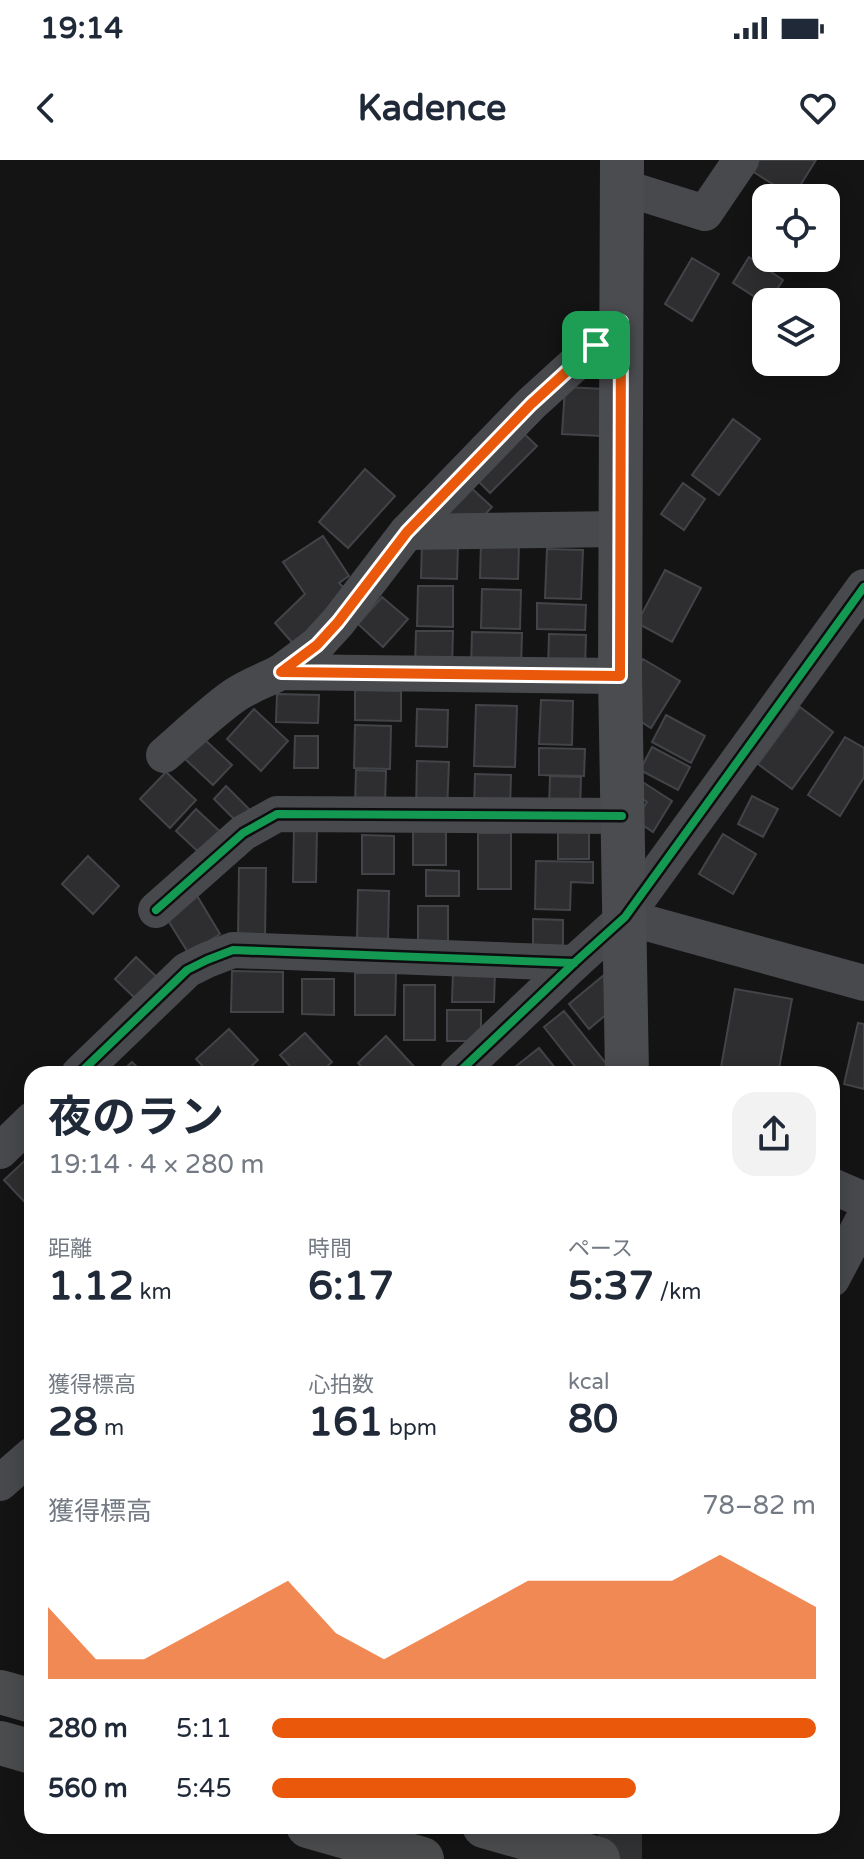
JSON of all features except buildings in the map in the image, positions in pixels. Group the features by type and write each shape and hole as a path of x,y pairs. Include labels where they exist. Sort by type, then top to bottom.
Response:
{"highway":[{"path":"0,1692 24,1699"},
{"path":"0,1743 24,1750"},
{"path":"336,1834 422,1859"},
{"path":"512,1834 598,1859"}],"main road":[{"path":"622,174 620,676 627,1066"}],"street":[{"path":"622,174 705,213 741,160"},
{"path":"164,755 232,697 270,679 317,645 407,532 531,404 621,322"},
{"path":"407,532 620,529"},
{"path":"465,1066 625,917 864,587"},
{"path":"281,672 620,676"},
{"path":"156,910 243,833 277,814 622,816"},
{"path":"625,917 864,983"},
{"path":"87,1066 187,970 233,950 574,963"},
{"path":"0,1151 24,1128"},
{"path":"840,1190 864,1200"},
{"path":"840,1264 864,1218"},
{"path":"0,1483 24,1462"}],"tunnel":[{"path":"620,1834 620,1859"}],"cycle path":[{"path":"465,1066 625,917 864,587"},
{"path":"156,910 243,833 277,814 622,816"},
{"path":"87,1066 187,970 233,950 574,963"}],"route":[{"path":"621,322 620,676 281,672 317,645 407,532 531,404 596,345 621,322"}]}
